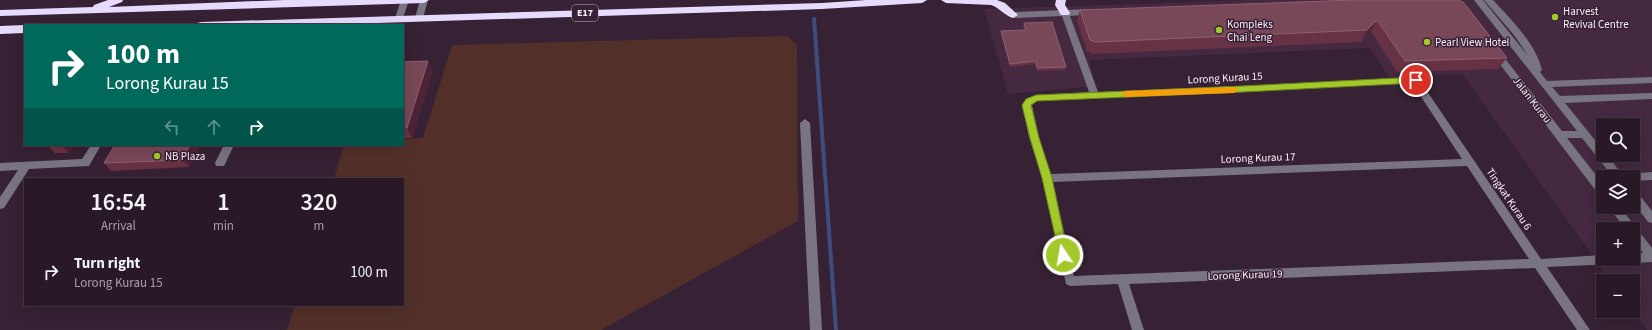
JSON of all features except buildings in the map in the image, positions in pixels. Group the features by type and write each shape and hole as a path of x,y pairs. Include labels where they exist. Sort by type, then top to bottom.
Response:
{"highway":[{"path":"86,12 118,0"},
{"path":"0,13 86,12 361,0 424,0"},
{"name":"E17","path":"237,24 822,6 922,0"},
{"path":"946,0 992,2 1001,5 1013,15"},
{"path":"1061,0 1060,5 1065,13"},
{"path":"0,30 24,29"}],"street":[{"path":"399,18 405,0"},
{"path":"419,18 424,0"},
{"name":"Jalan Kurau","path":"1478,0 1613,170"},
{"name":"Jalan Kurau","path":"1488,0 1522,39 1536,62 1537,73"},
{"path":"1013,15 1097,12"},
{"path":"1065,13 1095,96"},
{"name":"Jalan Kurau","path":"1489,45 1596,183"},
{"name":"Lorong Kurau 15","path":"1036,98 1416,80"},
{"name":"Tingkat Kurau 6","path":"1416,80 1497,204 1584,330"},
{"path":"1545,84 1652,80"},
{"path":"1557,100 1652,96"},
{"name":"Lorong Kurau 19","path":"1036,98 1030,101 1027,105 1034,138 1047,178 1070,281 1596,260"},
{"path":"805,124 816,330"},
{"path":"1560,135 1584,134"},
{"path":"0,167 85,163 95,146"},
{"path":"220,163 228,146"},
{"name":"Lorong Kurau 17","path":"1047,178 1470,162"},
{"path":"0,205 26,166"},
{"path":"1640,177 1652,176"},
{"path":"1640,203 1652,218"},
{"path":"1619,214 1626,222"},
{"path":"1640,240 1652,256"},
{"path":"1640,257 1652,256"},
{"path":"1122,280 1138,330"}],"shaded area":[{"path":"1253,0 1652,0 1652,330 1647,330 1638,318 1640,318 1640,274 1606,274 1600,266 1640,266 1640,222 1596,222 1596,260 1462,74 1389,77 1370,48 1089,60 1096,86 1008,94 984,9"},
{"path":"787,36 797,45 798,221 601,330 287,330 295,306 404,306 404,178 334,178 344,146 404,146 404,139 423,138 452,45"}],"waterway":[{"path":"814,19 836,330"}],"slow traffic":[{"path":"1125,94 1234,90"}],"place":[{"name":"Harvest Revival Centre","path":"1555,17"},
{"name":"Kompleks Chai Leng","path":"1219,30"},
{"name":"Pearl View Hotel","path":"1427,42"},
{"name":"NB Plaza","path":"157,156"}],"route":[{"path":"1063,255 1047,178 1034,138 1027,105 1030,101 1036,98 1416,80"}]}
